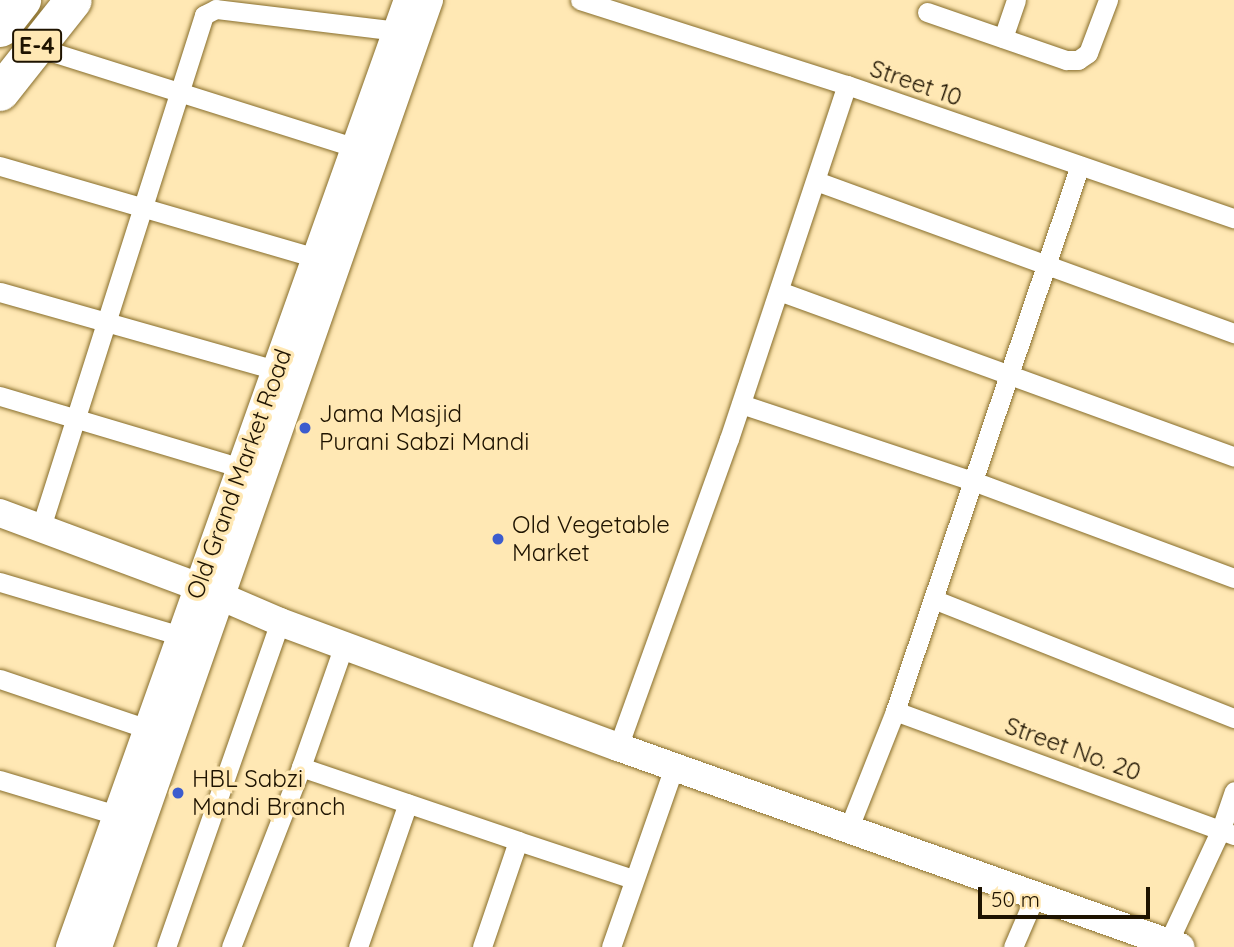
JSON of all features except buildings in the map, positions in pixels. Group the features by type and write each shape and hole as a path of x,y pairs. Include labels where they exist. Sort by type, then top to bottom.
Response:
{"highway":[{"name":"E-4","path":"0,27 22,0"},
{"name":"E-4","path":"0,92 73,0"}],"street":[{"name":"Old Grand Market Road","path":"70,947 181,636 209,593 241,468 408,0"},
{"name":"Old Grand Market Road","path":"97,947 209,593 429,0"},
{"name":"Street 10","path":"580,0 847,85 1234,218"},
{"path":"1003,38 1016,0"},
{"path":"927,12 1066,60 1078,60 1088,53 1108,0"},
{"path":"41,527 208,10 397,31"},
{"path":"36,47 356,148"},
{"path":"618,747 741,404 847,85"},
{"path":"848,830 895,711 1080,165"},
{"path":"0,166 316,258"},
{"path":"816,180 1234,333"},
{"path":"779,291 1234,457"},
{"path":"0,292 276,370"},
{"path":"0,396 241,468"},
{"path":"741,404 973,481 1234,578"},
{"path":"0,513 281,622 618,747 1172,945 1227,832 1234,791"},
{"path":"0,582 181,636"},
{"path":"933,599 1234,718"},
{"path":"166,947 281,622"},
{"path":"230,947 301,767 344,645"},
{"path":"0,679 148,729"},
{"name":"Street No. 20","path":"895,711 1227,832"},
{"path":"611,947 674,766"},
{"path":"301,767 633,879"},
{"path":"0,780 117,816"},
{"path":"358,947 408,803"},
{"path":"482,947 517,841"},
{"path":"1013,947 1035,895"}],"place":[{"name":"Jama Masjid Purani Sabzi Mandi","path":"305,428"},
{"name":"Old Vegetable Market","path":"498,539"},
{"name":"HBL Sabzi Mandi Branch","path":"178,793"}]}
